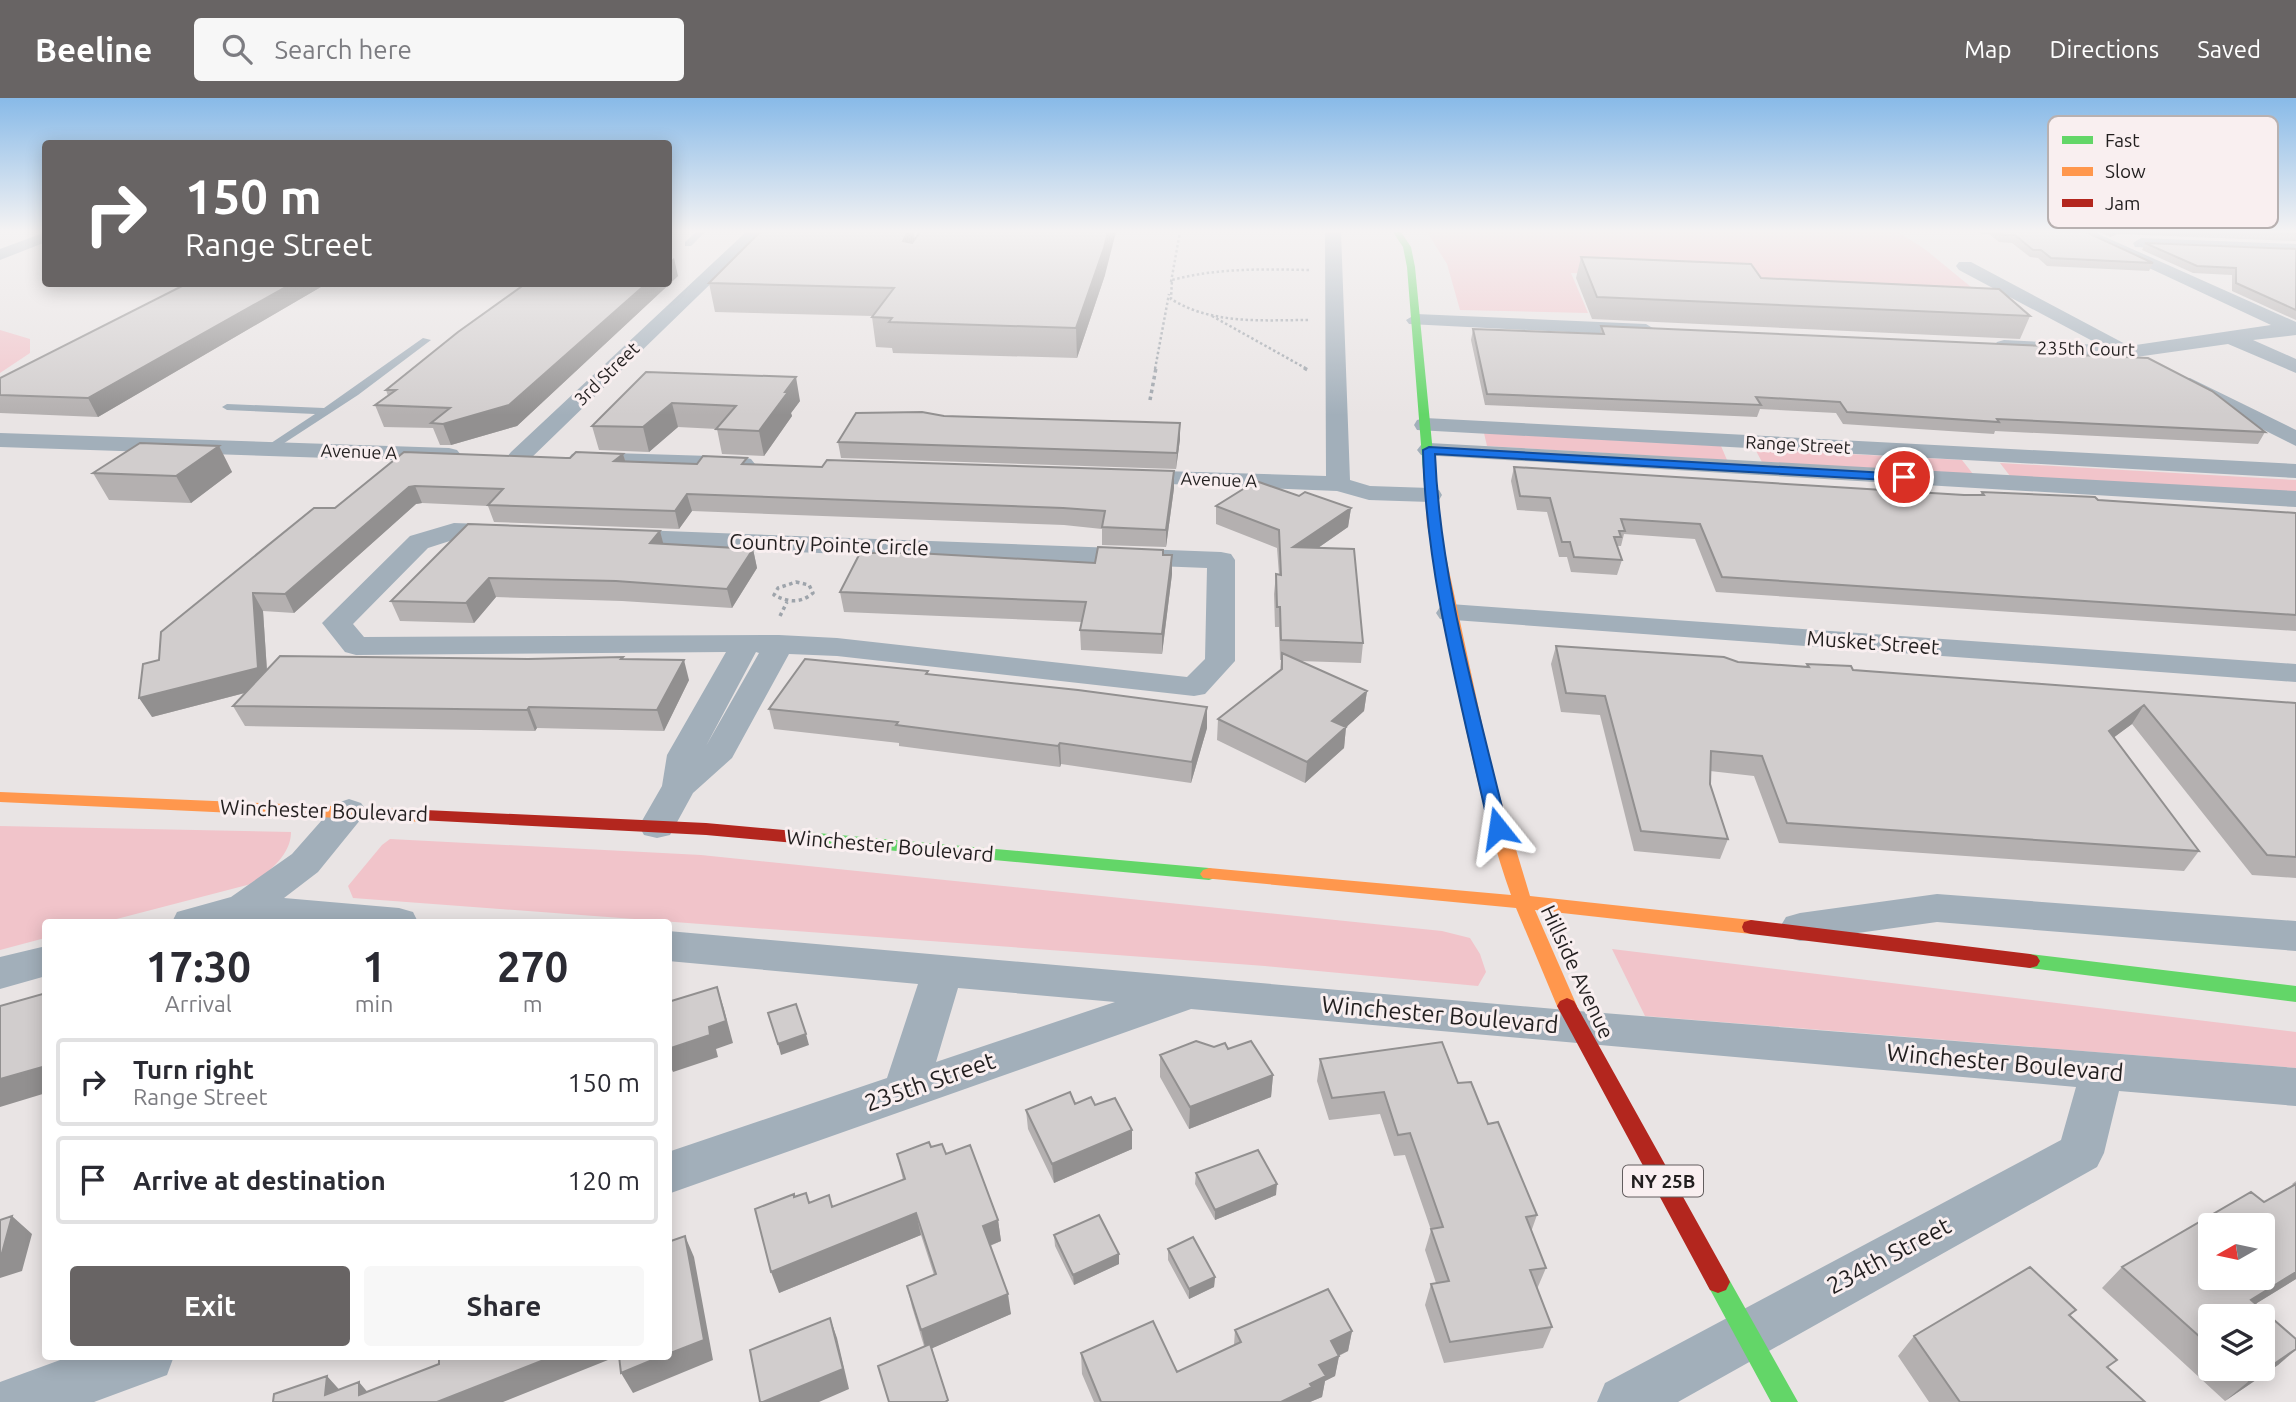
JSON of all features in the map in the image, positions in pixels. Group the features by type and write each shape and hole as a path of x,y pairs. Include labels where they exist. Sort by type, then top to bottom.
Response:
{"main road":[{"name":"Hillside Avenue","path":"1413,293 1429,450 1430,495 1450,613 1491,802 1521,902 1542,957 1578,1028 1785,1402"},
{"name":"Winchester Boulevard","path":"0,797 657,826 1521,902 1777,930 2296,994"}],"street":[{"name":"3rd Street","path":"519,457 692,293"},
{"path":"1334,293 1338,484"},
{"path":"2016,293 2296,439"},
{"path":"2216,293 2295,326"},
{"path":"1416,320 1661,331"},
{"name":"235th Court","path":"1991,346 2129,352 2295,326"},
{"path":"2230,337 2296,368"},
{"name":"Range Street","path":"1425,425 2296,471"},
{"name":"Avenue A","path":"0,440 769,465"},
{"path":"1737,442 1752,469"},
{"name":"Range Street","path":"1429,450 2296,499"},
{"path":"1982,455 2006,483"},
{"name":"Avenue A","path":"1102,476 1338,484 1370,493 1430,495"},
{"name":"Country Pointe Circle","path":"454,531 1222,561 1220,661 1194,687 837,647 779,630 746,643 356,646 337,623 419,542 454,531"},
{"name":"Musket Street","path":"1450,613 2296,673"},
{"path":"657,826 680,786 720,751 779,630"},
{"path":"680,786 684,755 746,643"},
{"path":"243,908 305,863 349,811"},
{"path":"202,919 243,908 366,919"},
{"name":"Winchester Boulevard","path":"1777,930 1937,908 2296,936"},
{"name":"Winchester Boulevard","path":"672,946 1578,1028 2296,1087"},
{"path":"0,973 42,962"},
{"path":"906,1089 943,971"},
{"name":"235th Street","path":"672,1172 906,1089 1192,993"},
{"name":"234th Street","path":"1624,1402 2081,1153 2102,1070"},
{"path":"18,1402 137,1360"}],"lane":[{"path":"268,449 426,340"},
{"path":"227,407 326,411"}],"path":[{"path":"1150,400 1169,293"},
{"path":"1171,293 1171,299 1179,305 1228,317 1335,321"},
{"path":"1206,313 1336,386"},
{"path":"801,582 813,588 813,593 806,599 787,602 774,595 783,585 801,582"},
{"path":"779,630 787,602"}],"shaded area":[{"path":"1455,293 1579,293 1588,313 1460,310"},
{"path":"1872,293 1978,293 1994,306"},
{"path":"0,330 30,339 30,353 0,373"},
{"path":"1484,433 1721,446 1727,460 1487,446"},
{"path":"1755,449 1962,460 1973,474 1762,462"},
{"path":"2000,463 2296,480 2296,492 2010,476"},
{"path":"0,826 291,832 283,855 272,868 251,884 117,919 42,919 42,939 0,950"},
{"path":"390,839 701,855 1442,931 1470,938 1480,954 1486,972 1478,986 1265,966 672,922 672,919 635,919 353,898 348,886"},
{"path":"1612,949 2296,1032 2296,1068 1645,1016"}],"building":[{"path":"168,293 275,293 88,398 0,395 0,378"},
{"path":"513,293 636,293 509,405 443,424 431,423 450,408 375,405 396,390 386,390 458,332"},
{"path":"890,293 1088,293 1076,328 889,322 892,318 872,317"},
{"path":"1595,293 2003,293 2030,316 1597,297"},
{"path":"2258,293 2296,293 2296,310"},
{"path":"1601,326 2044,346 2053,354 2148,358 2212,391 2265,432 1997,419 1999,422 1847,412 1840,402 1756,397 1761,405 1487,394 1473,329 1604,334"},
{"path":"646,372 796,377 759,431 716,429 736,406 672,403 643,427 592,426"},
{"path":"922,412 944,416 1180,423 1177,453 838,442 856,413"},
{"path":"140,443 219,446 176,476 93,473"},
{"path":"404,452 570,458 576,452 623,454 614,461 697,464 703,456 747,458 742,464 822,467 827,460 1174,471 1166,530 1102,527 1105,511 1063,508 687,494 675,511 488,505 503,489 409,487 285,594 253,593 258,668 139,698 143,664 159,660 161,632 314,508 335,508"},
{"path":"1514,467 1964,495 1984,495 1982,492 2095,497 2098,500 2296,513 2296,615 1722,577 1700,524 1621,519 1625,531 1619,531 1621,537 1614,537 1622,560 1574,557 1570,542 1562,542 1550,498 1520,496"},
{"path":"1256,481 1299,496 1305,492 1351,508 1293,547 1354,549 1363,643 1281,640 1276,574 1281,575 1279,530 1216,506"},
{"path":"468,524 660,531 650,543 753,549 727,589 616,581 489,578 466,603 391,601"},
{"path":"1098,547 1163,550 1163,555 1172,555 1162,634 1080,630 1086,602 840,592 860,553 916,553 1095,563"},
{"path":"1556,646 1724,657 1738,662 1809,667 1807,664 1851,666 1853,670 2296,703 2296,857 2267,855 2144,705 2109,731 2199,851 1787,823 1762,756 1711,751 1710,784 1728,839 1641,831 1605,696 1566,693"},
{"path":"1282,653 1367,691 1332,721 1346,727 1307,762 1218,719 1282,669"},
{"path":"280,656 528,659 623,657 621,659 684,660 657,710 233,706"},
{"path":"805,659 928,671 926,674 1207,707 1192,762 1060,743 1058,746 896,725 898,722 769,709"},
{"path":"717,987 726,1021 709,1027 710,1035 672,1048 672,1001"},
{"path":"42,994 42,1067 0,1079 0,1006"},
{"path":"796,1004 806,1034 778,1044 768,1013"},
{"path":"1196,1041 1214,1047 1225,1043 1228,1049 1251,1041 1273,1075 1190,1107 1160,1055"},
{"path":"1442,1042 1458,1083 1471,1082 1488,1124 1498,1122 1537,1215 1526,1217 1546,1268 1530,1270 1552,1327 1450,1342 1431,1284 1449,1281 1431,1229 1443,1227 1410,1133 1398,1135 1384,1092 1332,1098 1320,1059"},
{"path":"1070,1092 1075,1104 1091,1097 1095,1105 1115,1098 1132,1130 1052,1164 1026,1110"},
{"path":"929,1142 931,1147 942,1144 946,1154 970,1145 998,1220 983,1226 1008,1294 921,1330 907,1286 936,1274 916,1213 771,1272 755,1209 794,1194 794,1197 806,1193 809,1203 829,1195 832,1207 905,1179 897,1154"},
{"path":"1258,1150 1277,1184 1215,1210 1196,1173"},
{"path":"2296,1184 2296,1272 2275,1285 2275,1213 2215,1213 2251,1192 2264,1202"},
{"path":"1099,1215 1119,1254 1073,1275 1054,1235"},
{"path":"12,1216 2,1253 0,1254 0,1220"},
{"path":"2198,1223 2198,1290 2267,1290 2251,1300 2256,1304 2198,1304 2198,1335 2122,1267"},
{"path":"685,1236 704,1340 672,1352 672,1241"},
{"path":"1193,1237 1215,1277 1189,1289 1168,1249"},
{"path":"2030,1267 2076,1310 2069,1315 2117,1360 2107,1367 2145,1402 1960,1402 1914,1336"},
{"path":"1328,1289 1352,1331 1331,1341 1339,1356 1319,1365 1326,1376 1310,1384 1312,1387 1281,1402 1101,1402 1081,1353 1153,1321 1177,1372 1241,1342 1235,1330"},
{"path":"830,1318 843,1369 760,1402 750,1350"},
{"path":"2275,1321 2296,1339 2296,1349 2275,1363"},
{"path":"930,1344 948,1400 889,1402 878,1366"},
{"path":"439,1360 544,1360 437,1402 273,1402 274,1394 327,1376 325,1395 359,1382 359,1395 439,1364"},
{"path":"619,1360 652,1360 621,1373"}],"traffic: fast":[{"path":"1413,293 1431,495"},
{"path":"795,837 1209,874"},
{"path":"2030,961 2296,994"},
{"path":"1718,1282 1785,1402"}],"traffic: slow":[{"path":"1431,495 1433,524 1470,709 1500,831 1541,949 1567,1006"},
{"path":"0,797 425,816"},
{"path":"1209,874 1521,902 1751,927"}],"traffic: jam":[{"path":"425,816 706,829 795,837"},
{"path":"1751,927 2030,961"},
{"path":"1567,1006 1718,1282"}],"route":[{"path":"1498,828 1436,541 1430,495 1429,450 1904,477"}]}
